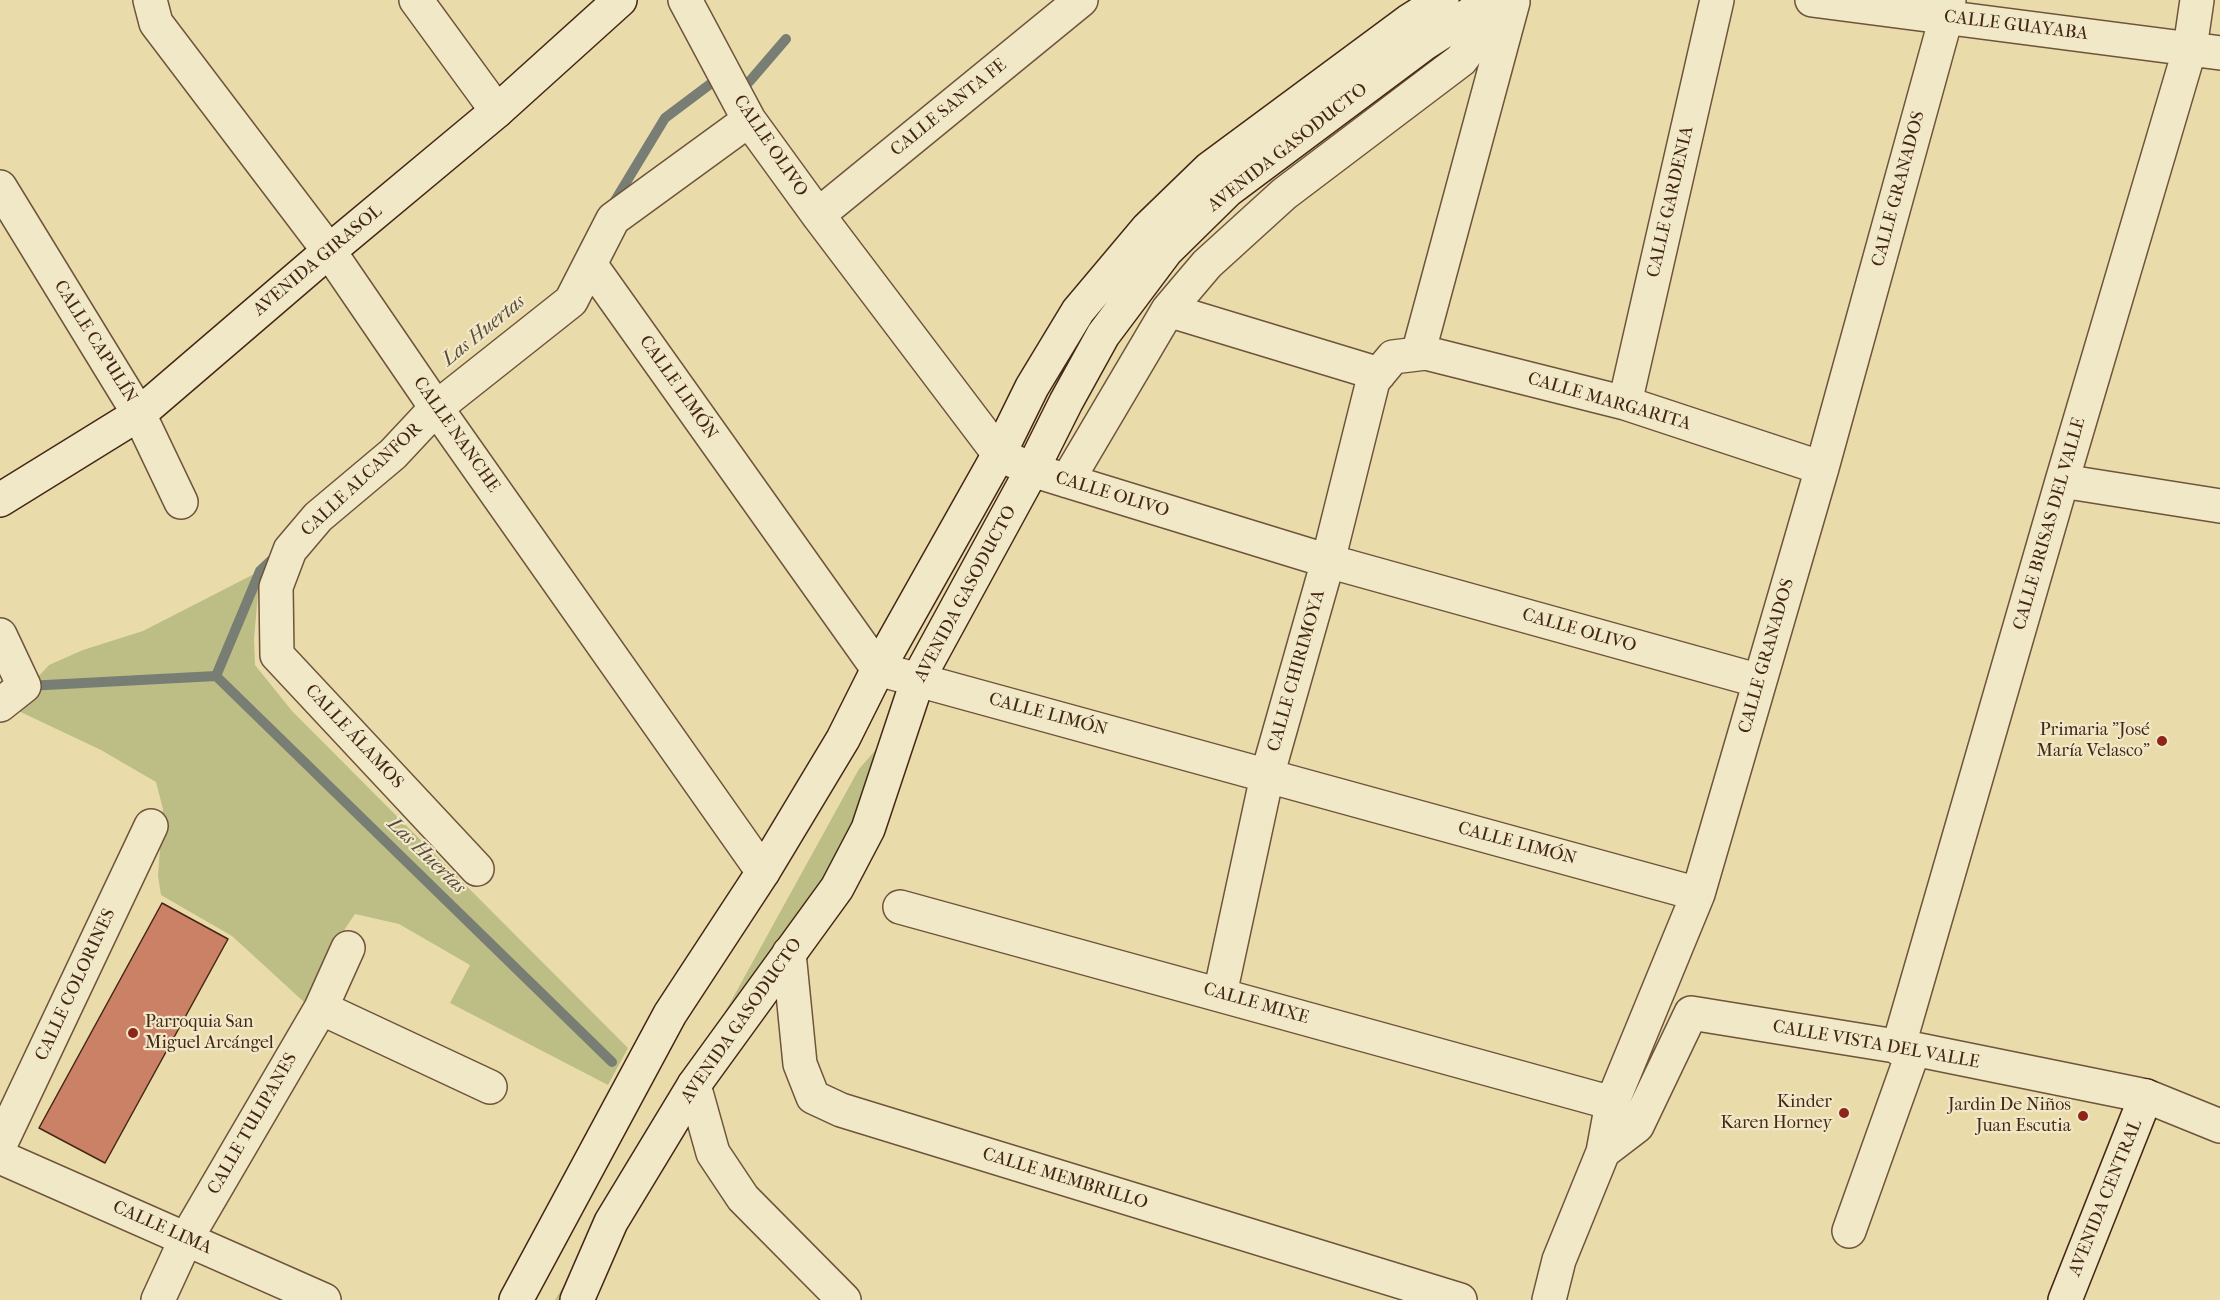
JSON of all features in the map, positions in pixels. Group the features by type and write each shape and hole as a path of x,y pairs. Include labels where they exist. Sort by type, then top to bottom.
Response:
{"street":[{"name":"CALLE NANCHE","path":"150,0 156,23 328,250 429,398 763,872"},
{"path":"416,0 497,111"},
{"name":"AVENIDA GIRASOL","path":"0,500 139,414 328,250 497,111 620,0"},
{"name":"CALLE OLIVO","path":"685,0 744,113 818,215 999,454 1032,470 1328,561 1760,681"},
{"name":"CALLE SANTA FE","path":"818,215 1081,0"},
{"name":"AVENIDA GASODUCTO","path":"516,1300 670,1014 763,872 843,739 878,669 999,454 1032,387 1078,311 1147,229 1209,170 1408,21 1442,0"},
{"name":"AVENIDA GASODUCTO","path":"578,1300 611,1222 694,1085 837,888 868,829 918,679 1103,335 1166,251 1228,190 1425,43 1492,0"},
{"path":"1067,481 1168,310 1208,264 1284,194 1461,60 1506,0"},
{"name":"CALLE CHIRIMOYA","path":"1220,994 1267,776 1328,561 1373,381 1397,361 1514,0"},
{"name":"CALLE GARDENIA","path":"1625,403 1717,0"},
{"name":"CALLE GUAYABA","path":"1812,0 1948,9 2205,51"},
{"name":"CALLE BRISAS DEL VALLE","path":"1849,1231 1906,1048 2062,482 2205,51 2197,0"},
{"name":"CALLE GRANADOS","path":"1549,1300 1558,1260 1604,1152 1612,1103 1698,894 1822,468 1948,9"},
{"name":"CALLE ALCANFOR","path":"276,587 290,550 318,517 393,454 429,398 571,302 613,219 744,113"},
{"name":"CALLE CAPULÍN","path":"0,187 139,414 181,502"},
{"name":"CALLE LIMÓN","path":"590,264 878,669 1698,894"},
{"name":"CALLE MARGARITA","path":"1168,310 1397,361 1426,353 1625,403 1822,468"},
{"path":"2062,482 2220,506"},
{"name":"CALLE ÁLAMOS","path":"276,587 277,655 477,869"},
{"path":"0,635 12,696"},
{"name":"CALLE COLORINES","path":"0,1145 151,826"},
{"name":"CALLE MIXE","path":"900,907 1612,1103"},
{"name":"CALLE TULIPANES","path":"158,1300 186,1239 321,1008 348,948"},
{"name":"CALLE MEMBRILLO","path":"789,953 800,1064 813,1097 852,1114 1460,1300"},
{"path":"321,1008 490,1087"},
{"name":"CALLE VISTA DEL VALLE","path":"1604,1152 1636,1126 1691,1013 1906,1048 2146,1096 2220,1126"},
{"path":"694,1085 713,1153 743,1198 844,1300"},
{"name":"AVENIDA CENTRAL","path":"2065,1300 2146,1096"},
{"name":"CALLE LIMA","path":"0,1157 324,1300"}],"green space":[{"path":"260,571 254,639 255,665 292,711 628,1048 608,1085 450,1003 470,965 399,924 355,914 336,942 304,1002 232,936 161,895 158,876 163,809 156,782 101,750 10,707 49,665 83,650 143,631"},
{"path":"879,746 833,887 567,1300 555,1300 660,1130 859,769"}],"building":[{"name":"Parroquia San Miguel Arcángel","path":"162,903 228,939 105,1163 39,1128"}],"waterway":[{"name":"Las Huertas","path":"613,204 665,118 713,82 749,82 786,39"},
{"name":"Las Huertas","path":"216,676 260,571 277,555"},
{"name":"Las Huertas","path":"27,686 216,676 612,1062"}],"place":[{"name":"Primaria \"José María Velasco\"","path":"2162,741"},
{"name":"Parroquia San Miguel Arcángel","path":"133,1033"},
{"name":"Kinder Karen Horney","path":"1844,1113"},
{"name":"Jardin De Niños Juan Escutia","path":"2083,1116"}]}
